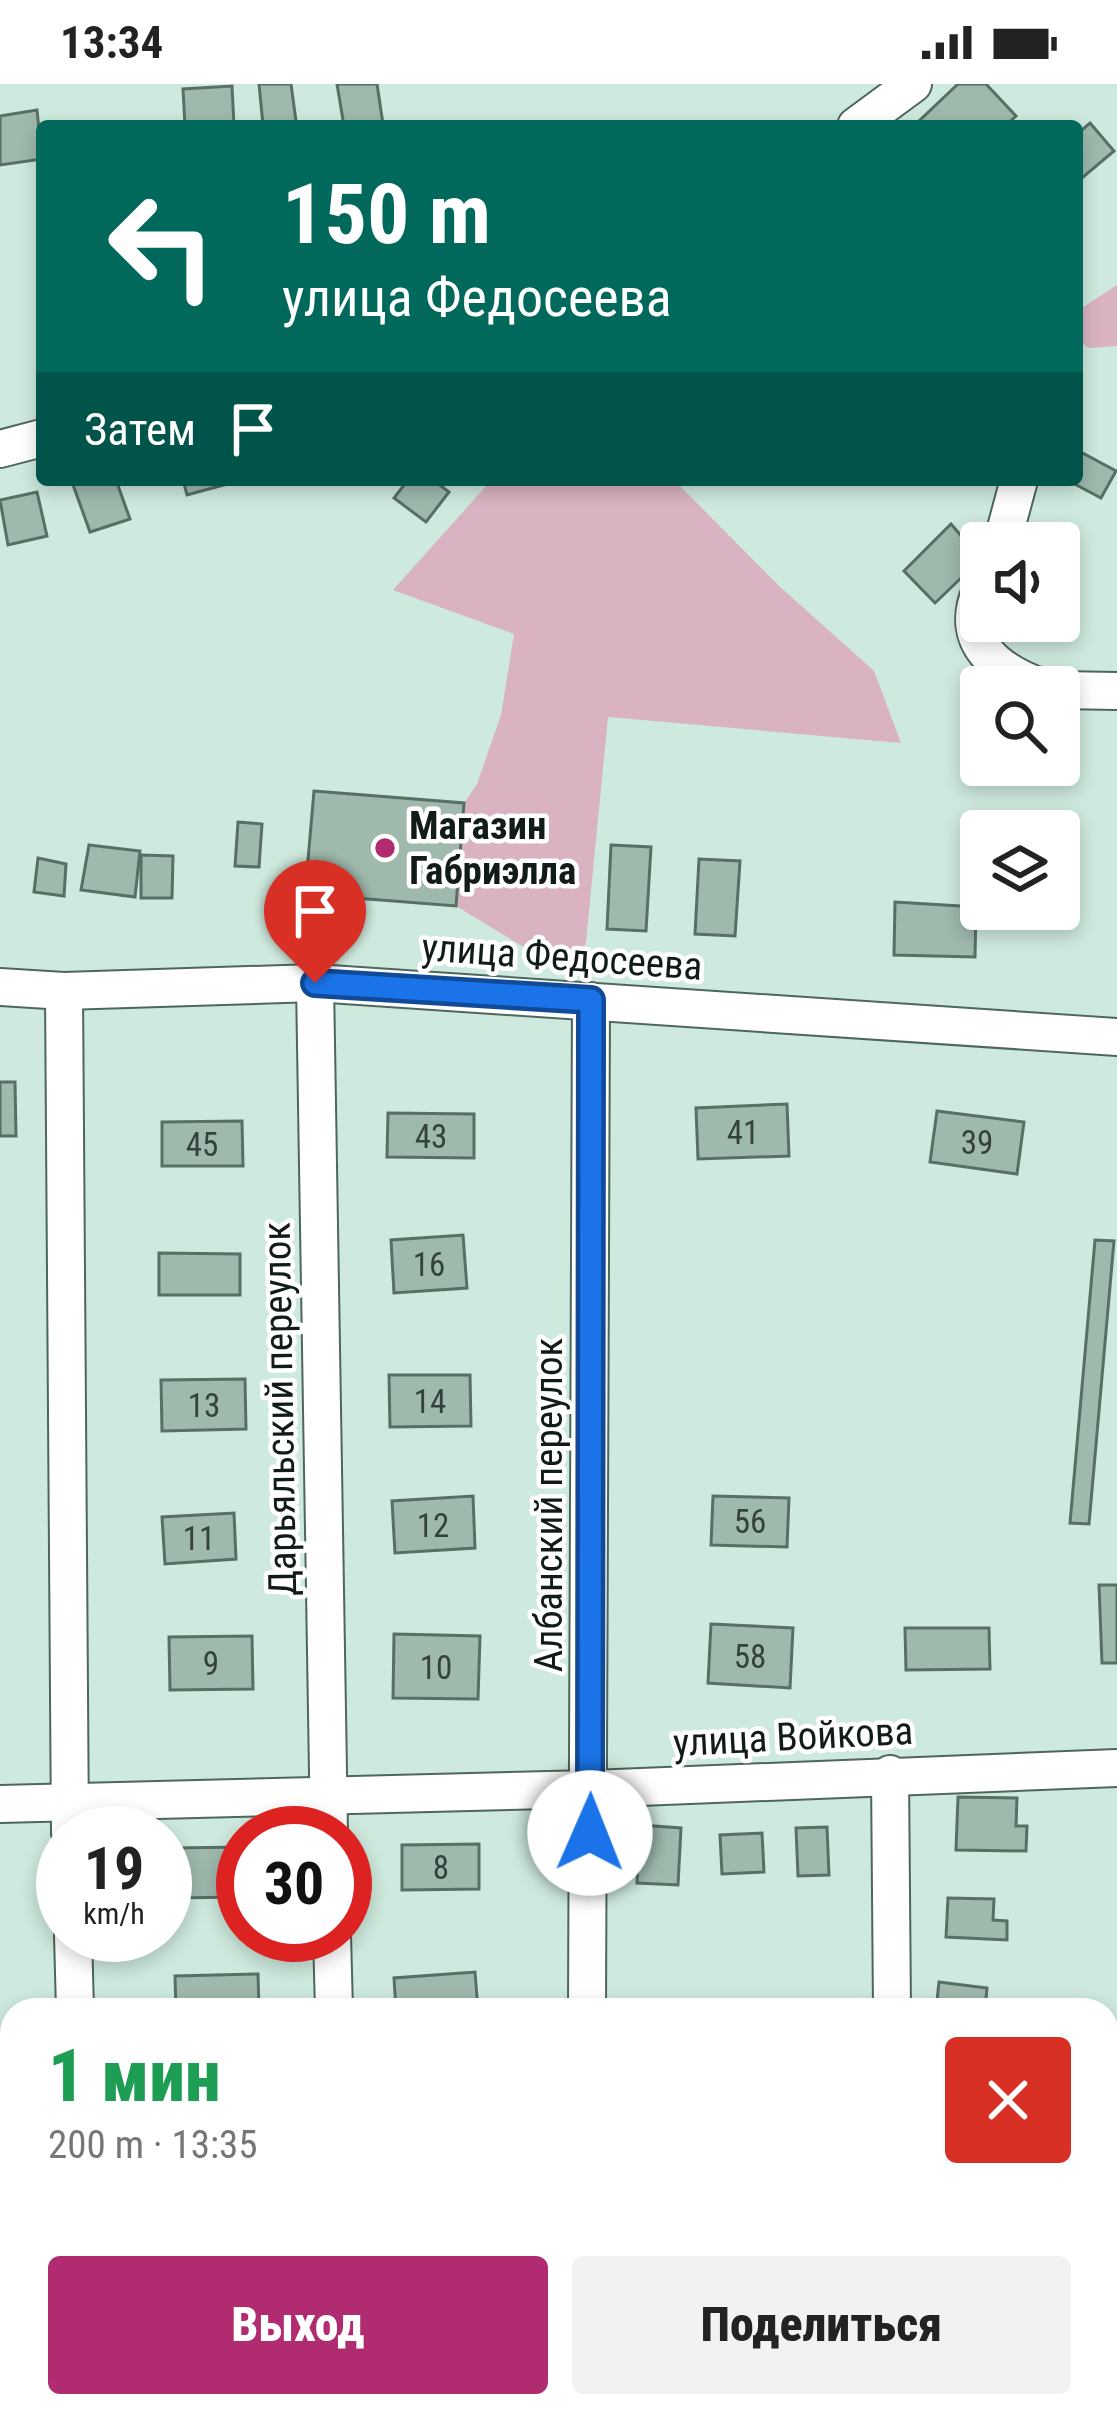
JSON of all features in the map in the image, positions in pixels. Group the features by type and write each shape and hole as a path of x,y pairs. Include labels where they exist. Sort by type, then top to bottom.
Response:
{"street":[{"path":"864,120 913,84"},
{"path":"0,449 36,440"},
{"path":"1008,522 1017,486"},
{"path":"1080,690 1117,691"},
{"name":"улица Федосеева","path":"0,987 64,991 315,983 1117,1037"},
{"name":"Дарьяльский переулок","path":"315,983 328,1806"},
{"path":"64,991 70,1806"},
{"name":"Албанский переулок","path":"587,1998 591,1000"},
{"name":"улица Войкова","path":"192,1807 328,1795 1117,1768"},
{"path":"890,1774 892,1998"},
{"path":"0,1804 36,1811"},
{"path":"74,1962 75,1998"},
{"path":"333,1962 334,1998"}],"shaded area":[{"path":"1117,285 1117,346 1089,348 1083,344 1083,307"},
{"path":"486,486 680,486 778,585 874,671 901,743 608,717 586,942 580,959 558,968 456,906 464,803 477,784 501,715 514,634 393,590"}],"building":[{"path":"259,84 291,84 296,120 263,120"},
{"path":"337,84 377,84 382,120 343,120"},
{"path":"958,84 986,84 1016,116 1012,120 920,120"},
{"path":"232,86 234,120 185,120 183,89"},
{"path":"37,110 36,160 0,165 0,116"},
{"path":"1090,123 1114,151 1083,177 1083,129"},
{"path":"1083,453 1116,471 1101,498 1078,486 1083,486"},
{"path":"73,486 118,486 130,519 90,532"},
{"path":"185,486 220,486 187,495"},
{"path":"403,486 441,486 449,492 426,522 394,498"},
{"path":"37,492 47,536 8,545 0,500"},
{"path":"951,524 960,534 960,579 935,603 904,571"},
{"name":"Магазин Габриэлла","path":"314,791 464,803 456,906 305,894"},
{"path":"238,822 262,824 259,867 235,866"},
{"path":"89,845 140,851 135,897 81,890"},
{"path":"611,845 651,847 646,931 607,929"},
{"path":"141,855 173,856 172,898 141,898"},
{"path":"38,858 66,864 64,896 34,892"},
{"path":"699,859 740,861 735,936 695,934"},
{"path":"895,902 960,906 960,930 976,930 975,957 894,955"},
{"path":"0,1082 15,1082 16,1136 0,1136"},
{"path":"787,1104 789,1156 698,1159 696,1108"},
{"path":"937,1111 1024,1122 1017,1174 930,1162"},
{"path":"388,1113 474,1114 474,1158 387,1157"},
{"path":"242,1121 243,1166 162,1166 162,1122"},
{"path":"463,1235 467,1288 394,1293 391,1240"},
{"path":"1095,1240 1114,1241 1089,1524 1070,1523"},
{"path":"159,1253 240,1254 240,1295 159,1295"},
{"path":"389,1375 470,1375 471,1426 390,1427"},
{"path":"245,1379 246,1429 162,1431 161,1380"},
{"path":"473,1496 475,1548 395,1553 392,1501"},
{"path":"713,1496 789,1498 787,1547 711,1545"},
{"path":"234,1513 236,1559 165,1564 162,1517"},
{"path":"1099,1585 1117,1585 1117,1663 1102,1663"},
{"path":"711,1624 793,1628 790,1688 708,1683"},
{"path":"905,1628 989,1628 990,1669 906,1670"},
{"path":"394,1634 480,1636 478,1699 393,1698"},
{"path":"252,1636 253,1689 170,1690 169,1637"},
{"path":"958,1797 1017,1798 1016,1826 1027,1826 1026,1851 956,1850"},
{"path":"640,1825 681,1828 678,1885 637,1883"},
{"path":"827,1827 829,1875 798,1876 796,1828"},
{"path":"762,1833 764,1872 722,1874 720,1835"},
{"path":"479,1844 479,1889 402,1890 402,1845"},
{"path":"216,1847 216,1897 192,1898 192,1848"},
{"path":"948,1898 994,1899 993,1920 1007,1921 1007,1940 946,1937"},
{"path":"475,1972 477,1998 395,1998 394,1978"},
{"path":"258,1974 259,1998 176,1998 175,1976"},
{"path":"939,1982 987,1988 986,1998 937,1998"}],"place":[{"name":"Магазин Габриэлла","path":"385,848"}],"route":[{"path":"315,983 591,1000 590,1833"}]}
